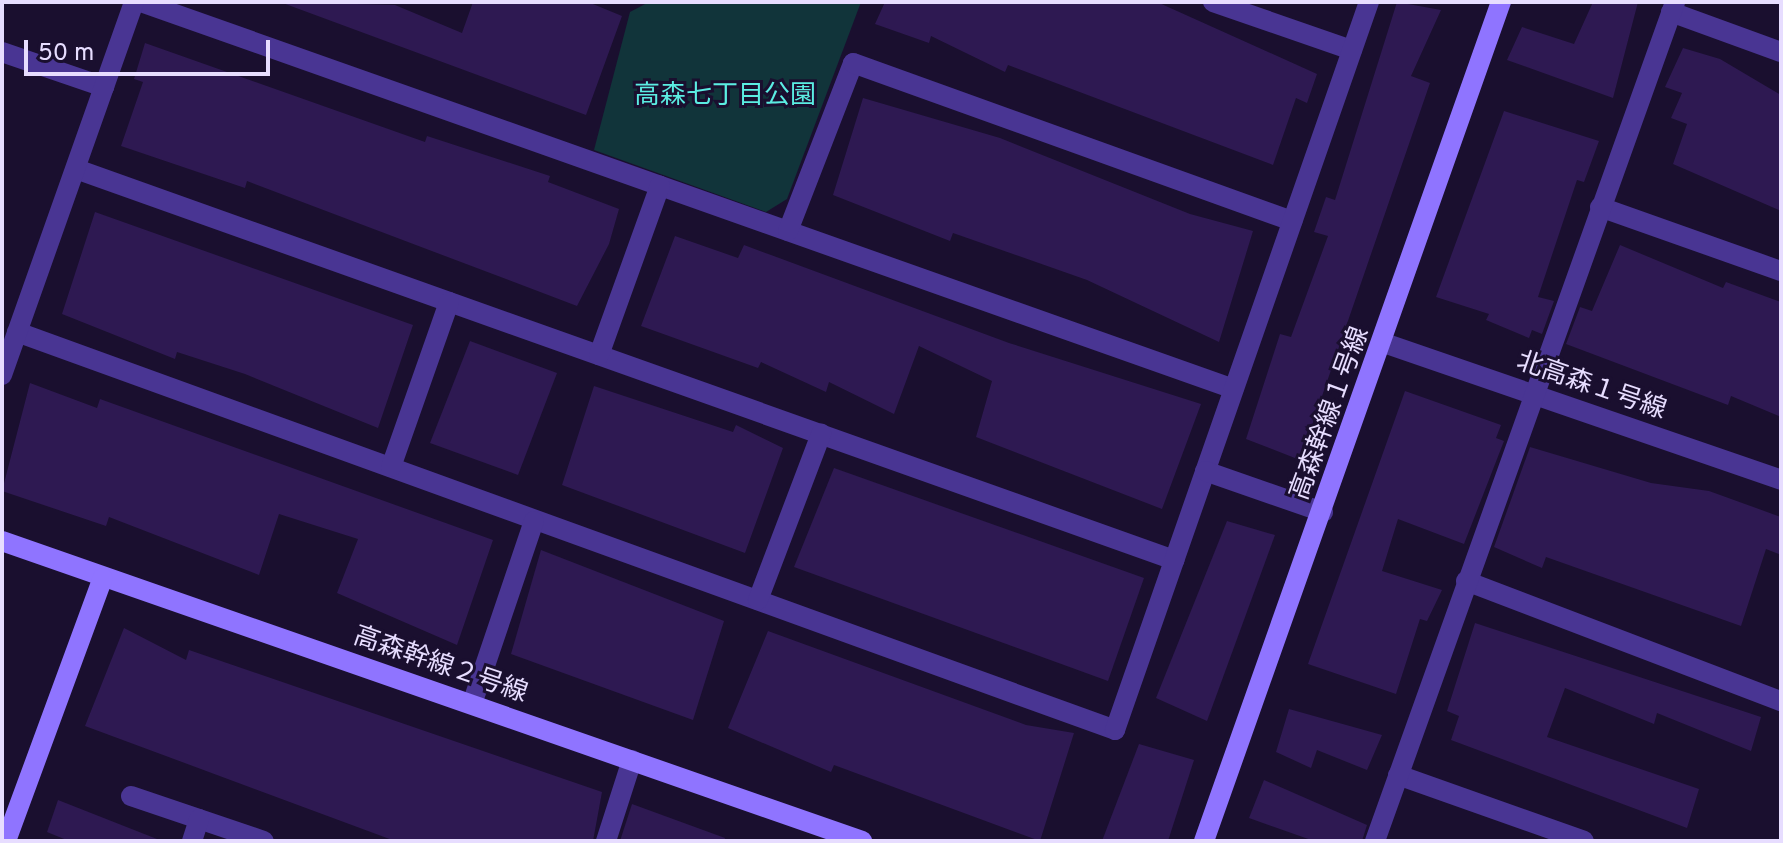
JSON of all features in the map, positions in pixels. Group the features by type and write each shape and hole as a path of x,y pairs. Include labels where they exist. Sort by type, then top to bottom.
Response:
{"street":[{"path":"2,375 134,2"},
{"path":"141,2 1234,389"},
{"path":"1213,2 1352,50"},
{"path":"17,332 1115,730 1369,2"},
{"name":"高森幹線１号線","path":"1204,841 1384,343 1499,3"},
{"path":"1375,841 1532,393 1673,7 1781,52"},
{"path":"2,52 104,87"},
{"path":"788,231 853,63 1292,221"},
{"path":"76,169 1174,560"},
{"path":"599,355 660,186"},
{"path":"1600,207 1781,271"},
{"path":"391,467 449,302"},
{"name":"北高森１号線","path":"1384,343 1781,480"},
{"path":"758,600 821,434"},
{"path":"1205,471 1323,512"},
{"path":"472,704 534,521"},
{"name":"高森幹線２号線","path":"2,541 862,841"},
{"path":"6,841 103,578"},
{"path":"1466,581 1781,701"},
{"path":"606,841 632,760"},
{"path":"1398,775 1584,841"},
{"path":"131,796 264,841"},
{"path":"192,841 199,819"}],"green space":[{"name":"高森七丁目公園","path":"649,2 861,2 787,199 766,212 594,150 630,12"}],"building":[{"path":"280,2 395,5 462,33 473,2 588,2 622,16 586,115"},
{"path":"885,2 1157,2 1317,74 1307,103 1296,98 1273,165 1008,65 1005,72 931,36 929,43 875,24"},
{"path":"1397,2 1441,10 1411,76 1430,83 1300,460 1246,439 1280,334 1291,337 1328,236 1314,232 1326,197 1335,200"},
{"path":"1593,2 1638,2 1613,98 1507,60 1522,27 1574,44"},
{"path":"145,43 425,142 427,136 550,176 548,182 619,209 609,244 577,306 247,181 245,188 121,146 143,82 134,79"},
{"path":"1683,48 1720,59 1781,95 1781,211 1673,164 1687,124 1671,118 1682,93 1665,87"},
{"path":"863,98 1000,138 1190,214 1253,231 1219,342 1087,280 953,233 950,241 833,195"},
{"path":"1504,111 1599,141 1584,182 1577,180 1538,297 1554,301 1542,334 1532,330 1529,338 1486,320 1489,314 1436,297"},
{"path":"95,212 413,325 378,428 245,374 177,352 175,359 62,314"},
{"path":"675,236 738,258 744,245 1009,343 1201,404 1162,509 976,437 992,381 919,346 894,414 829,382 826,392 761,362 758,368 641,326"},
{"path":"1620,245 1723,288 1726,282 1781,302 1781,417 1731,396 1728,405 1566,344 1580,307 1592,311"},
{"path":"470,341 557,373 518,475 430,443"},
{"path":"30,383 97,408 100,399 493,540 457,645 337,593 358,539 279,514 259,575 109,517 106,526 2,491"},
{"path":"594,386 733,432 736,425 783,448 745,553 562,485"},
{"path":"1405,391 1501,425 1496,438 1504,441 1464,544 1398,519 1382,571 1442,590 1427,621 1420,619 1396,694 1308,664"},
{"path":"1530,447 1651,483 1709,491 1781,517 1781,555 1766,549 1741,626 1546,557 1542,568 1494,547"},
{"path":"834,468 1144,578 1108,681 794,567"},
{"path":"1227,521 1275,535 1207,721 1156,698"},
{"path":"541,550 724,621 693,720 511,654"},
{"path":"1475,623 1761,717 1751,751 1657,713 1654,724 1565,688 1547,737 1699,789 1687,828 1451,740 1459,716 1447,711"},
{"path":"124,628 186,660 189,650 602,792 593,841 395,841 85,726"},
{"path":"768,631 1026,725 1074,733 1040,841 834,765 831,772 728,728"},
{"path":"1289,709 1382,735 1367,770 1317,750 1311,768 1276,752"},
{"path":"1139,744 1194,760 1168,841 1102,841"},
{"path":"1264,780 1367,825 1362,841 1314,841 1249,818"},
{"path":"58,800 157,841 69,841 47,832"},
{"path":"632,804 725,838 724,841 620,841"}]}
